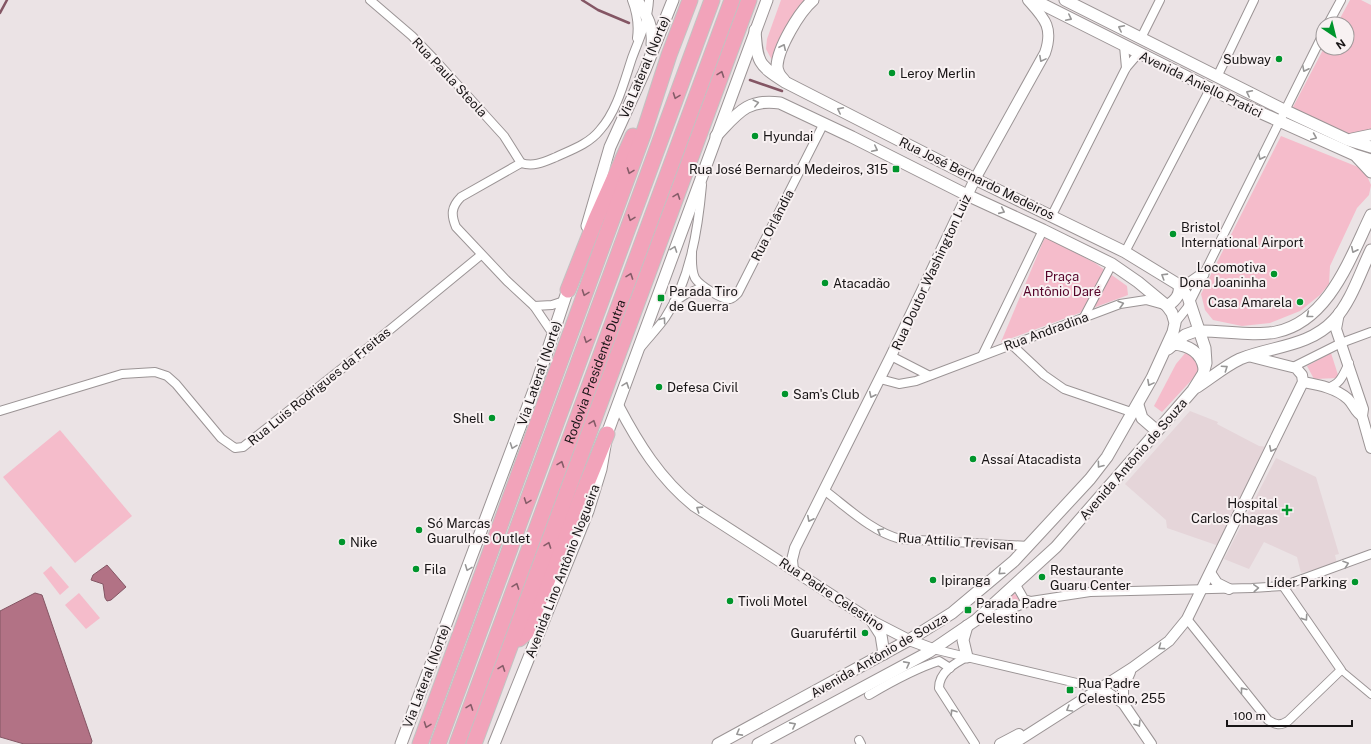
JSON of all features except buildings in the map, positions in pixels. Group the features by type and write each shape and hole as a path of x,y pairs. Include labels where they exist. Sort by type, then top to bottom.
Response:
{"highway":[{"path":"420,744 643,135 669,55 690,0"},
{"path":"643,135 703,0"},
{"name":"Rodovia Presidente Dutra","path":"438,744 712,0"},
{"name":"Rodovia Presidente Dutra","path":"457,744 732,0"},
{"name":"Rodovia Presidente Dutra","path":"474,744 749,0"},
{"path":"566,296 596,219 669,55"},
{"path":"510,647 526,633 607,434"}],"main road":[{"path":"637,0 648,18 652,30 652,37 645,70"},
{"name":"Via Lateral (Norte)","path":"401,744 537,382 566,296 610,147 645,70 673,0"},
{"name":"Avenida Lino Antônio Nogueira","path":"494,744 588,511 601,469 607,434 702,171 767,0"},
{"path":"785,82 777,68 780,53 802,13 813,0"},
{"name":"Avenida Aniello Pratici","path":"1034,0 1138,54 1279,122 1355,155 1371,160"},
{"name":"Avenida Aniello Pratici","path":"1068,1 1284,110 1348,140 1371,147"},
{"name":"Rua José Bernardo Medeiros","path":"755,30 757,52 762,66 785,82 975,179 1052,215 1125,252 1179,285 1186,293 1201,330"},
{"name":"Rua José Bernardo Medeiros","path":"716,136 743,108 758,102 780,103 824,123 967,195 1112,264 1138,282 1167,306"},
{"path":"852,137 859,120"},
{"path":"1348,140 1371,135"},
{"path":"1355,155 1371,172"},
{"name":"Avenida Antônio de Souza","path":"1165,353 1173,344 1185,335 1201,330 1276,332 1289,328 1308,317 1321,305 1336,287 1371,215"},
{"name":"Avenida Antônio de Souza","path":"1193,390 1226,367 1248,356 1306,340 1327,327 1339,313 1371,250"},
{"path":"1175,324 1174,316 1167,306 1178,296 1179,285 1190,283 1203,274"},
{"name":"Avenida Antônio de Souza","path":"718,744 909,640 968,600 1029,546 1090,479 1107,457 1136,409 1165,353 1175,324"},
{"name":"Avenida Antônio de Souza","path":"758,744 933,649 972,623 1016,585 1056,547 1193,390 1204,370 1206,355 1201,330"},
{"path":"1173,344 1188,347 1197,353 1202,361 1204,370"},
{"path":"1136,409 1142,418 1157,431"},
{"path":"872,622 881,635 884,654"},
{"path":"968,657 963,640 972,623"}],"street":[{"name":"Rua Paula Steola","path":"370,0 412,36 435,60 504,136 521,163"},
{"path":"632,0 637,12 638,23 634,53"},
{"path":"553,334 534,306 481,255 456,227 452,211 455,203 461,197 521,163 527,165 539,164 576,148 599,132 614,108 648,18 649,0"},
{"name":"Rua Doutor Washington Luiz","path":"793,570 792,560 795,548 880,379 975,179 1013,113 1048,45 1049,32 1047,25 1028,0"},
{"path":"1140,38 1160,0"},
{"path":"1217,76 1254,0"},
{"path":"1332,16 1341,0"},
{"path":"1124,46 1126,68"},
{"path":"1175,324 1190,303 1315,50"},
{"path":"1052,215 1126,68 1138,54"},
{"path":"1125,252 1210,89"},
{"name":"Rua Orlândia","path":"703,287 727,299 734,297 738,293 824,123"},
{"name":"Avenida Lino Antônio Nogueira","path":"638,350 665,318 674,302 692,252 697,230 702,171"},
{"path":"983,354 1043,230"},
{"path":"674,302 686,294 703,287 698,282 693,272 692,252"},
{"name":"Rua Luis Rodrigues da Freitas","path":"0,411 122,374 155,372 166,376 176,384 221,438 235,448 243,447 364,351 481,255"},
{"path":"1084,317 1112,264"},
{"path":"534,306 552,305 566,296"},
{"name":"Rua Andradina","path":"880,379 899,384 911,382 983,354 1130,301 1146,300 1167,306"},
{"path":"1339,313 1336,330 1349,363 1363,409 1362,416 1371,448"},
{"path":"1293,367 1341,343 1371,332"},
{"path":"1011,344 1044,375 1064,389 1136,409"},
{"path":"891,356 928,375"},
{"path":"1012,744 1102,689 1132,668 1169,641 1187,619 1211,574 1303,382 1301,372 1293,367 1248,356"},
{"path":"1327,388 1334,386 1342,379 1349,363"},
{"path":"1303,382 1327,388 1346,398 1362,416"},
{"name":"Rua Padre Celestino","path":"618,405 646,454 662,476 684,498 872,622 909,640 933,649 1102,689 1123,703 1151,744"},
{"name":"Rua Attilio Trevisan","path":"824,490 878,530 889,536 900,538 1029,546"},
{"path":"775,558 795,548"},
{"path":"972,623 1031,601 1090,592 1229,589 1283,586 1371,554"},
{"path":"1211,574 1217,583 1229,589"},
{"path":"1016,585 1024,599 1031,601"},
{"path":"1283,586 1341,670 1371,695"},
{"path":"1187,619 1268,720 1275,724 1281,725 1288,721 1341,670"},
{"path":"968,657 950,668 940,679 939,688 974,744"},
{"path":"869,695 931,663 939,661 950,668"},
{"path":"1123,703 1123,688 1125,679 1132,668"},
{"path":"1000,744 1018,734 1031,732"}],"shaded area":[{"path":"1190,411 1218,422 1217,424 1259,446 1268,447 1219,546 1167,528 1166,520 1125,484"},
{"name":"Hospital Carlos Chagas","path":"1276,458 1316,477 1339,554 1335,555 1337,564 1301,573 1297,557 1264,542 1249,569 1224,559"},
{"path":"107,565 126,587 111,600 107,601 105,598 103,584 91,580 93,575"},
{"path":"35,593 42,595 92,741 91,744 24,744 0,737 0,611"}],"green space":[{"path":"781,0 806,0 773,62 766,49 767,39"},
{"path":"1350,0 1361,0 1371,5 1371,130 1350,135 1292,109 1320,56 1355,56 1355,16 1341,16"},
{"path":"1281,136 1358,167 1367,176 1371,185 1369,195 1357,208 1330,266 1329,284 1320,295 1300,311 1270,323 1242,326 1213,320 1205,310 1201,294"},
{"name":"Praça Antônio Daré","path":"1045,237 1095,263 1127,286 1128,295 1001,342"},
{"path":"1187,351 1199,361 1199,372 1162,412 1154,406 1176,364"},
{"path":"1331,353 1339,378 1314,379 1307,366"},
{"path":"60,430 132,516 75,563 3,477"},
{"path":"51,566 69,587 60,595 43,573"},
{"path":"1011,591 1024,602 997,608"},
{"path":"79,593 100,618 86,629 65,605"}],"waterway":[{"path":"0,13 7,0"},
{"path":"582,0 598,10 629,23"},
{"path":"750,80 782,91"}],"place":[{"name":"Subway","path":"1279,59"},
{"name":"Leroy Merlin","path":"892,73"},
{"name":"Hyundai","path":"755,136"},
{"name":"Rua José Bernardo Medeiros, 315","path":"896,169"},
{"name":"Bristol International Airport","path":"1173,234"},
{"name":"Locomotiva Dona Joaninha","path":"1274,274"},
{"name":"Atacadão","path":"825,283"},
{"name":"Parada Tiro de Guerra","path":"661,298"},
{"name":"Casa Amarela","path":"1300,302"},
{"name":"Defesa Civil","path":"659,387"},
{"name":"Sam's Club","path":"785,394"},
{"name":"Shell","path":"492,418"},
{"name":"Assaí Atacadista","path":"973,459"},
{"name":"Hospital Carlos Chagas","path":"1287,510"},
{"name":"Só Marcas Guarulhos Outlet","path":"419,530"},
{"name":"Nike","path":"342,542"},
{"name":"Fila","path":"416,569"},
{"name":"Restaurante Guaru Center","path":"1042,577"},
{"name":"Ipiranga","path":"933,580"},
{"name":"Líder Parking","path":"1355,582"},
{"name":"Tivoli Motel","path":"730,601"},
{"name":"Parada Padre Celestino","path":"968,610"},
{"name":"Guarufértil","path":"865,633"},
{"name":"Rua Padre Celestino, 255","path":"1070,690"}]}
